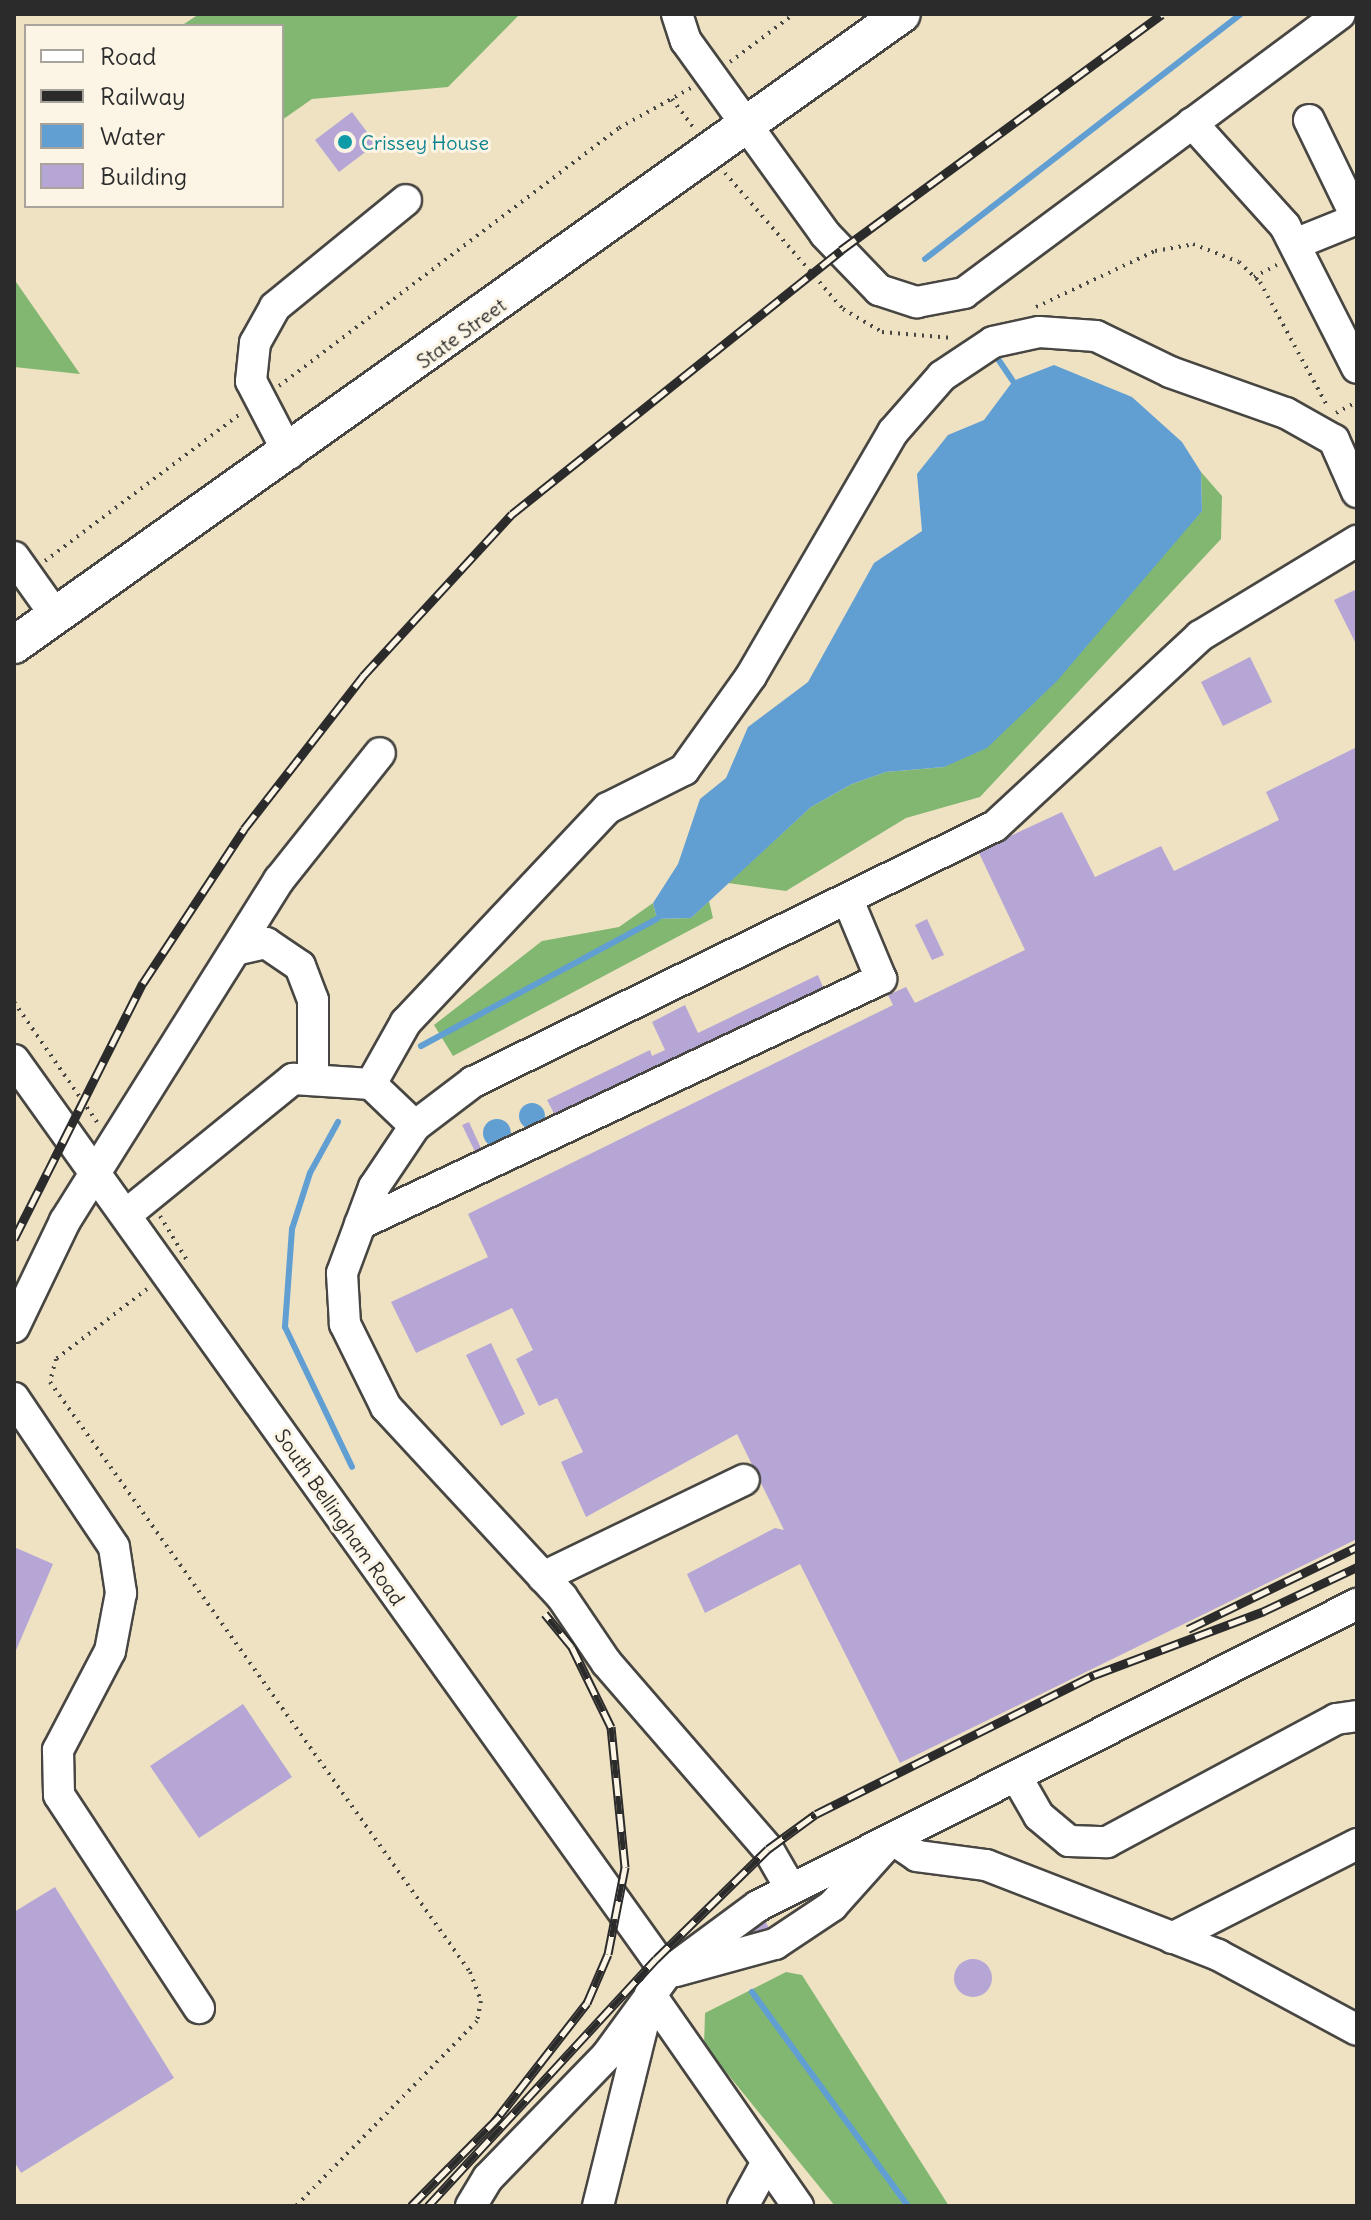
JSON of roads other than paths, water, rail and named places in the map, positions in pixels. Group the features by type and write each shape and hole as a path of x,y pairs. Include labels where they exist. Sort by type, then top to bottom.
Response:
{"main road":[{"name":"State Street","path":"14,645 289,454 902,14"}],"street":[{"path":"677,14 712,75 825,234 879,290 917,302 964,293 1340,14"},
{"path":"1295,244 1357,219 1309,120"},
{"path":"1192,123 1295,244 1357,368"},
{"path":"289,454 251,381 255,343 275,307 406,200"},
{"path":"371,1084 406,1022 608,808 684,770 751,676 893,432 942,376 993,342 1039,332 1096,336 1170,372 1286,413 1334,440 1357,492"},
{"path":"791,1889 768,1849 543,1577 386,1407 345,1324 342,1273 374,1187 415,1126 473,1082 995,826 1200,636 1357,541"},
{"path":"21,565 56,616"},
{"path":"14,1327 97,1172 323,818 380,753"},
{"path":"360,1224 881,979 848,900"},
{"path":"240,949 266,943 300,966 313,1000 313,1075"},
{"name":"South Bellingham Road","path":"14,1060 128,1213 658,1984 767,2162 798,2206"},
{"path":"128,1213 293,1079 313,1075 371,1084 415,1126"},
{"path":"14,1398 114,1547 121,1593 110,1651 58,1750 59,1795 199,2008"},
{"path":"543,1577 744,1480"},
{"path":"471,2206 488,2178 607,2055 658,1984 791,1889 1357,1604"},
{"path":"1016,1776 1039,1816 1069,1841 1107,1842 1336,1719 1357,1716"},
{"path":"658,1984 775,1944 832,1906 892,1839"},
{"path":"892,1839 917,1856 986,1865 1172,1938 1357,2030"},
{"path":"1172,1938 1357,1844"},
{"path":"598,2206 658,1984"},
{"path":"743,2206 767,2162"}],"water":[{"path":"1054,365 1132,397 1182,442 1201,472 1202,511 1057,681 987,748 944,767 886,772 852,784 811,807 691,918 657,919 653,903 678,864 700,799 726,778 748,727 808,682 874,563 922,531 917,474 948,435 984,420 1013,381"},
{"path":"532,1103 542,1106 545,1116 542,1126 532,1129 522,1126 519,1116 522,1106"},
{"path":"497,1119 507,1123 511,1133 507,1143 497,1147 487,1143 483,1133 487,1123"}],"waterway":[{"path":"925,259 1241,14"},
{"path":"996,356 1013,381"},
{"path":"421,1046 657,919"},
{"path":"338,1122 310,1173 292,1229 285,1327 352,1467"},
{"path":"752,1992 908,2206"}],"railway":[{"path":"14,1239 143,983 244,829 363,676 512,514 841,250 1162,14"},
{"path":"1188,1629 1357,1547"},
{"path":"428,2206 656,1959 768,1849 816,1814 1094,1675 1264,1611 1357,1567"},
{"path":"495,2121 587,2003 608,1954 625,1867 611,1727 572,1647 545,1614"},
{"path":"411,2206 501,2115"}],"place":[{"name":"Crissey House","path":"345,142"}]}
